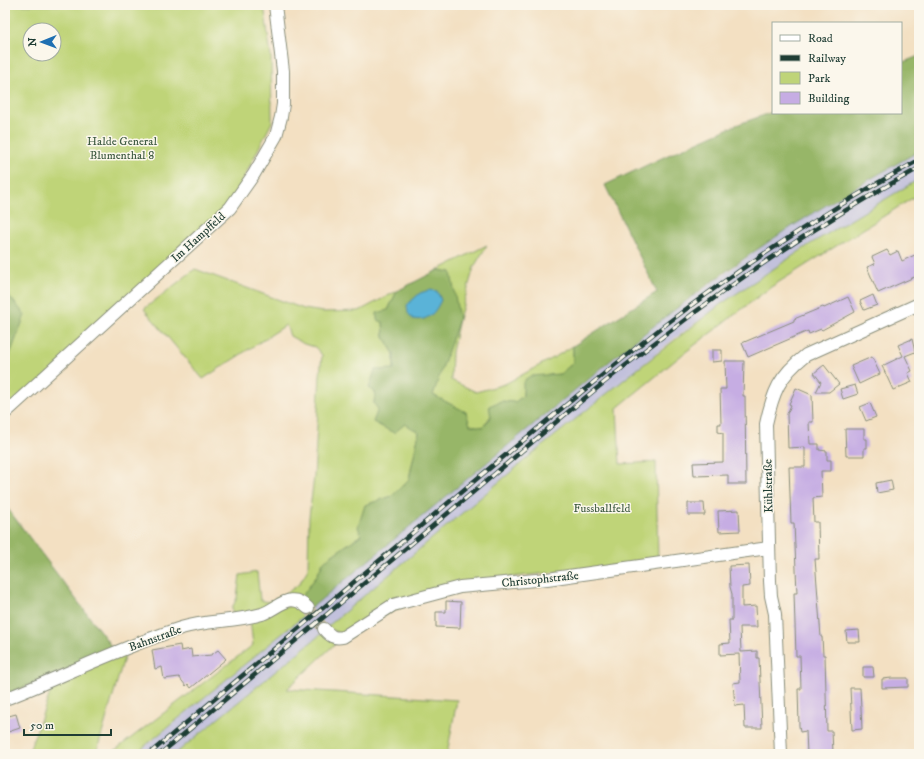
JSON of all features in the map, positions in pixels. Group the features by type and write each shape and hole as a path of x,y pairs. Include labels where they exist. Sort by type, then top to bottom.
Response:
{"street":[{"name":"Im Hampffeld","path":"5,413 230,208 254,174 276,136 283,104 283,71 275,5"},
{"name":"Kühlstraße","path":"781,754 776,614 770,580 769,548 766,424 771,403 780,381 793,365 806,356 919,304"},
{"name":"Christophstraße","path":"324,629 329,635 336,638 344,638 393,605 460,587 547,578 769,548"},
{"name":"Bahnstraße","path":"5,698 34,688 154,637 182,628 206,622 262,614 282,603 292,600 298,601 308,608"}],"shaded area":[{"path":"919,151 919,179 812,243 721,304 674,339 531,455 327,627 321,634 175,754 136,754 305,615 311,608 379,551 661,320 798,222"}],"green space":[{"name":"Halde General Blumenthal 8","path":"5,5 264,5 271,57 272,122 230,205 5,414"},
{"path":"919,56 919,151 775,237 683,303 616,356 311,608 300,599 316,577 324,561 361,535 358,527 365,505 392,496 409,479 419,432 405,424 394,433 373,422 378,409 374,404 375,392 369,388 375,370 394,369 394,354 384,337 383,322 377,320 377,313 388,310 397,291 438,270 451,272 459,319 433,395 466,412 470,425 483,427 491,417 489,406 501,401 515,402 523,396 523,382 530,376 560,374 573,363 573,346 657,292 605,185 736,125 772,112 772,114 902,114 902,63"},
{"name":"Fussballfeld","path":"919,179 919,194 771,287 683,354 617,408 620,464 656,462 658,561 476,581 434,592 342,635 327,627 531,455 721,304 812,243"},
{"path":"487,245 474,267 459,319 452,352 451,380 476,392 505,384 573,346 573,363 560,374 546,376 523,391 523,396 515,403 501,401 483,427 470,425 433,395 442,365 451,272 438,270"},
{"path":"195,269 304,309 323,312 359,311 397,291 383,321 384,337 394,354 394,370 375,392 374,404 419,432 409,479 392,496 365,505 361,535 324,561 316,577 300,599 261,611 233,616 232,608 237,598 240,575 257,572 260,600 268,602 284,595 299,584 308,569 309,517 314,477 322,355 315,347 304,344 290,336 286,325 203,379 144,309"},
{"path":"5,291 25,315 9,357 5,361"},
{"path":"5,505 109,643 113,651 5,695"},
{"path":"297,606 305,615 135,754 110,754 253,645 250,619 282,607"},
{"path":"321,634 337,642 287,689 457,700 447,754 175,754"},
{"path":"126,651 96,754 28,754 53,685"}],"water":[{"path":"429,290 437,291 441,300 439,305 427,318 418,320 413,319 408,313 407,305 420,293"}],"building":[{"path":"887,250 890,255 898,251 902,261 919,253 919,275 878,293 867,267 875,264 872,257"},
{"path":"873,295 877,305 864,310 860,301"},
{"path":"848,297 855,312 822,330 821,329 809,334 808,331 748,357 742,343 794,321 794,319"},
{"path":"912,339 915,352 905,356 912,371 908,373 912,382 893,390 882,366 903,356 898,345"},
{"path":"712,350 722,350 722,361 712,362"},
{"path":"872,357 880,374 859,384 851,366"},
{"path":"725,361 744,361 743,396 745,396 746,484 728,484 728,475 694,476 693,463 723,462 723,433 718,432 718,424 721,424 720,389 726,389"},
{"path":"824,365 839,384 829,392 816,392 821,382 814,373"},
{"path":"855,385 858,394 843,399 840,389"},
{"path":"796,388 812,395 813,422 809,422 810,444 819,444 819,450 827,451 827,460 831,460 831,471 821,471 822,497 813,498 814,522 818,522 819,559 815,559 821,637 823,655 825,655 827,731 832,731 833,753 829,754 807,754 806,731 800,732 799,726 798,689 801,689 800,656 796,656 794,593 797,593 794,523 791,523 789,467 805,467 805,447 788,448 787,414 791,405 789,404"},
{"path":"870,403 876,417 866,421 860,407"},
{"path":"845,429 864,429 864,439 867,439 867,448 864,448 864,456 846,456"},
{"path":"891,480 893,490 877,493 876,483"},
{"path":"688,503 704,503 705,515 688,515"},
{"path":"739,510 740,531 719,532 718,511"},
{"path":"749,565 750,586 742,587 742,607 756,606 757,627 740,627 741,652 757,651 757,658 759,658 762,728 745,728 744,705 735,706 733,683 740,682 739,654 720,655 720,644 730,643 729,620 732,620 732,594 730,587 729,566"},
{"path":"446,601 461,602 460,628 436,627 436,612 446,612"},
{"path":"859,630 860,642 847,642 846,631"},
{"path":"180,645 181,651 191,649 192,657 211,655 218,650 226,659 191,688 188,684 186,686 179,677 164,679 162,667 155,669 152,650"},
{"path":"863,667 873,667 874,677 863,677"},
{"path":"908,678 908,687 882,688 882,679"},
{"path":"850,688 860,688 862,729 852,730"},
{"path":"16,714 20,728 5,733 5,717"}],"tunnel":[{"path":"308,608 324,629"}],"railway":[{"path":"149,754 479,477 665,325 726,280 821,217 919,160"},
{"path":"160,754 572,408 644,351 729,287 791,245 854,205 919,168"}]}
